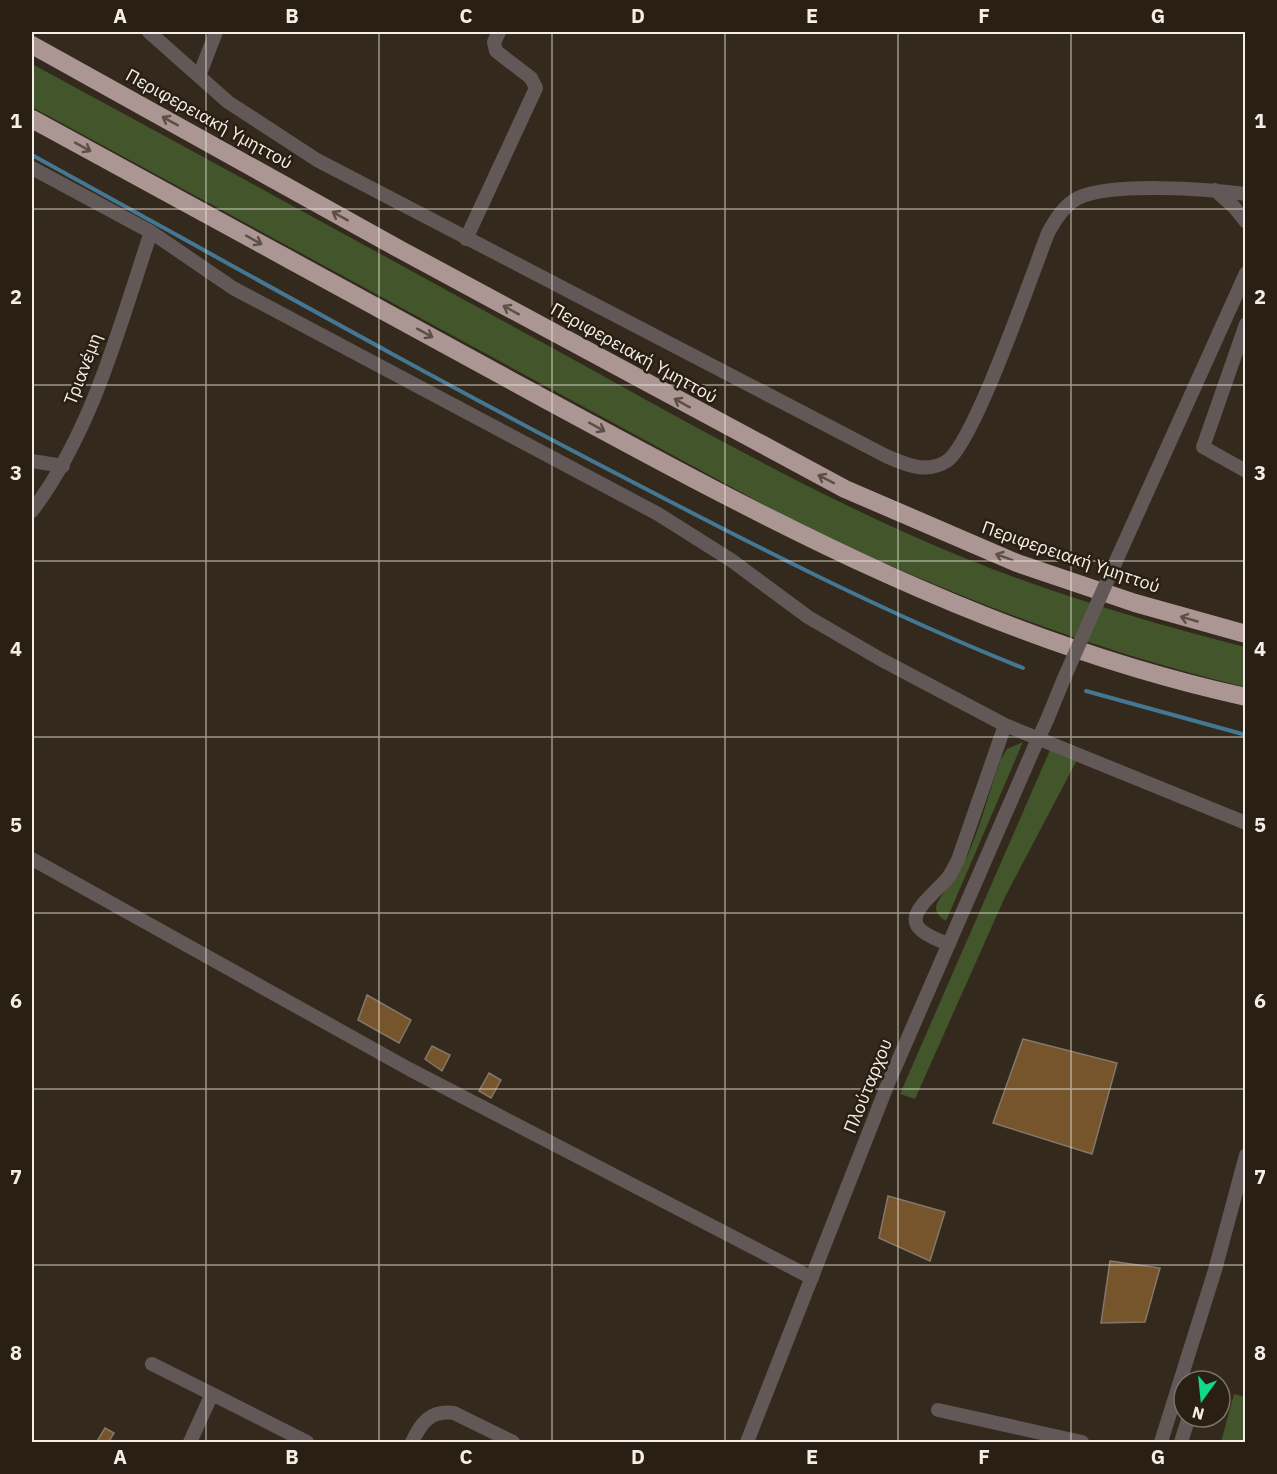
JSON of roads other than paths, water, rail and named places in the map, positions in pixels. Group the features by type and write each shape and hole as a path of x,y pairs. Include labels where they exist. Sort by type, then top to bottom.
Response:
{"highway":[{"name":"Περιφερειακή Υμηττού","path":"32,45 422,261 845,489 1017,563 1135,603 1245,634"},
{"path":"32,119 705,486 885,576 1007,626 1092,655 1245,696"}],"street":[{"path":"149,32 245,114 317,160 886,456 903,464 928,468 948,460 969,430 1048,233 1066,207 1077,198 1094,193 1180,189 1245,194"},
{"path":"199,76 216,32"},
{"path":"466,239 536,88 531,78 496,51 494,42 499,32"},
{"path":"32,168 151,232 233,288 658,514 731,560 808,617 882,660 1005,725 1245,823"},
{"path":"1215,190 1234,207 1245,222"},
{"name":"Τριανέμη","path":"32,511 63,466 104,371 151,232"},
{"name":"Πλούταρχου","path":"747,1443 887,1086 1112,570 1241,299 1245,273"},
{"path":"1245,324 1203,447 1245,471"},
{"path":"32,461 63,466"},
{"path":"949,944 927,936 916,924 915,916 924,900 948,879 958,860 1005,725"},
{"path":"32,859 409,1070 812,1278"},
{"path":"1161,1443 1215,1270 1245,1155"},
{"path":"152,1364 307,1443"},
{"path":"190,1443 212,1394"},
{"path":"938,1410 1082,1443"},
{"path":"412,1443 425,1419 443,1412 453,1413 513,1443"}],"waterway":[{"path":"32,155 400,358 672,503 871,602 1023,668"},
{"path":"1086,691 1246,735"}]}
